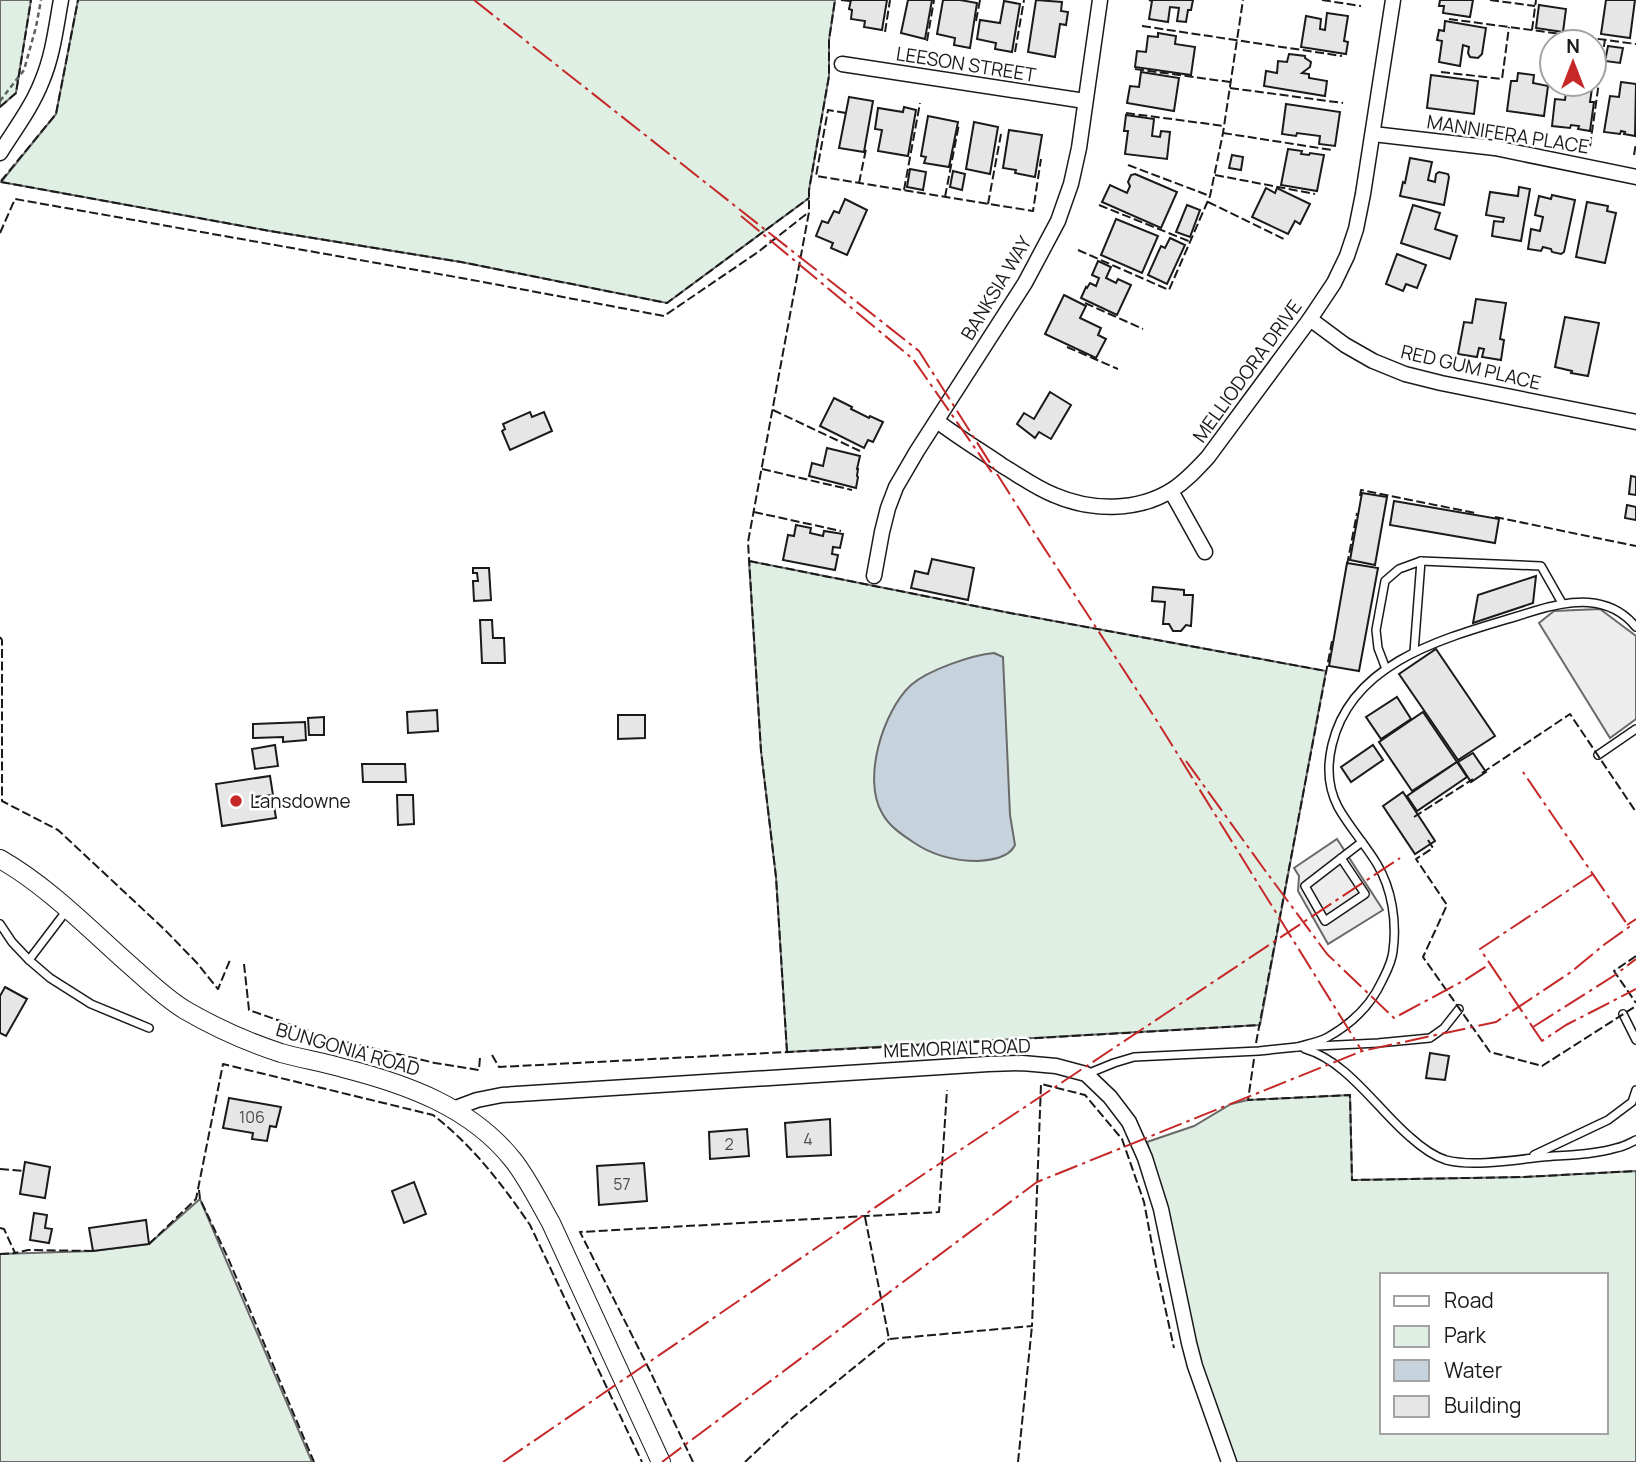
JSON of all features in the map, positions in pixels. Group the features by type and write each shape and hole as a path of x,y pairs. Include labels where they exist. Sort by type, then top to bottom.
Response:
{"street":[{"path":"0,153 43,81 61,0"},
{"name":"BANKSIA WAY","path":"874,576 881,531 896,487 1025,283 1058,221 1079,148 1100,0"},
{"name":"MELLIODORA DRIVE","path":"937,421 1052,495 1076,503 1101,507 1131,506 1171,491 1189,477 1208,457 1334,283 1351,243 1363,194 1393,5"},
{"name":"LEESON STREET","path":"842,64 1085,101"},
{"name":"MANNIFERA PLACE","path":"1373,134 1495,148 1636,177"},
{"name":"RED GUM PLACE","path":"1310,319 1345,345 1405,374 1636,422"},
{"path":"1171,491 1205,552"},
{"name":"BUNGONIA ROAD","path":"0,859 21,871 68,909 182,1008 229,1034 285,1054 388,1080 422,1092 453,1109 488,1134 513,1160 551,1223 661,1462"},
{"name":"MEMORIAL ROAD","path":"453,1109 502,1095 988,1064 1056,1066 1086,1074"},
{"path":"1086,1074 1110,1097 1129,1122 1145,1158 1161,1209 1189,1343 1228,1462"}],"lane":[{"path":"1414,652 1421,561"},
{"path":"1386,669 1378,648 1377,630 1385,581 1399,569 1421,561 1541,566 1562,603"},
{"path":"1297,1047 1326,1038 1347,1025 1366,1008 1380,987 1393,953 1394,933 1388,887 1378,866 1338,807 1331,789 1329,771 1335,732 1346,711 1370,680 1402,657 1448,638 1562,603 1577,601 1613,608 1627,616 1636,627"},
{"path":"1598,755 1636,729"},
{"path":"1341,858 1365,894 1325,921 1305,886 1341,858 1362,842"},
{"path":"29,960 68,909"},
{"path":"0,924 12,942 50,978 91,1004 149,1028"},
{"path":"1086,1074 1134,1057 1378,1044 1430,1038 1444,1028 1458,1009"},
{"path":"1623,1014 1636,1040"},
{"path":"1297,1047 1312,1051 1336,1066 1408,1136 1425,1150 1445,1160 1466,1162 1585,1153 1617,1148 1636,1140"},
{"path":"1527,1158 1608,1120 1632,1102 1636,1090"}],"path":[{"path":"0,101 24,70 41,0"}],"green space":[{"path":"0,0 31,0 16,93 0,107"},
{"path":"78,0 835,0 829,40 829,76 809,198 667,303 461,262 270,231 1,182 56,114"},
{"path":"749,561 1010,613 1326,671 1260,1025 787,1052 776,877 761,751"},
{"path":"1350,1095 1352,1180 1524,1177 1636,1171 1636,1462 1236,1462 1197,1351 1147,1142 1194,1126 1231,1104 1248,1100"},
{"path":"200,1199 312,1462 0,1462 0,1254 93,1251 149,1244"}],"shaded area":[{"path":"1600,609 1636,636 1636,719 1610,738 1539,623 1554,611"},
{"path":"1337,839 1383,910 1328,944 1298,891 1299,876 1294,868"}],"water":[{"path":"994,653 1003,657 1010,815 1015,845 1009,853 994,859 952,859 921,847 885,818 876,799 874,782 878,746 892,711 911,685 951,664"}],"building":[{"path":"851,0 887,0 882,30 864,27 865,21 851,19"},
{"path":"908,0 932,0 925,39 901,33"},
{"path":"943,0 977,3 970,48 954,45 955,38 937,34"},
{"path":"1036,0 1062,2 1061,11 1068,12 1066,25 1060,24 1055,57 1028,52"},
{"path":"1149,0 1193,0 1186,22 1177,21 1179,8 1170,7 1168,22 1149,19 1152,1"},
{"path":"1440,0 1473,0 1470,17 1443,13 1444,6 1439,6"},
{"path":"1606,0 1635,0 1630,38 1608,35 1608,28 1602,28"},
{"path":"1004,1 1020,4 1012,52 995,49 996,43 977,39 980,20 1000,23"},
{"path":"1539,5 1566,9 1564,28 1536,28"},
{"path":"1327,13 1348,16 1344,41 1348,42 1346,54 1301,47 1306,16 1321,19 1320,29 1325,30"},
{"path":"1445,21 1486,28 1482,54 1478,58 1470,57 1469,47 1463,45 1460,66 1439,62 1442,41 1437,40 1439,30 1444,31"},
{"path":"1158,33 1176,36 1175,44 1195,47 1191,75 1135,67 1137,51 1146,52 1148,36 1158,37"},
{"path":"1608,46 1623,48 1620,63 1608,61"},
{"path":"1289,54 1305,56 1311,62 1310,67 1302,73 1309,74 1309,78 1327,81 1325,96 1264,86 1266,71 1277,73 1278,61 1287,62"},
{"path":"1141,72 1179,78 1174,111 1127,103 1130,86 1139,87"},
{"path":"1518,73 1534,75 1533,83 1538,84 1538,98 1546,98 1544,116 1507,111 1511,81 1517,81"},
{"path":"1431,75 1478,81 1474,114 1427,108"},
{"path":"1621,82 1636,84 1635,136 1621,131 1620,134 1604,132 1610,96 1619,97"},
{"path":"849,97 873,101 864,152 839,148"},
{"path":"1591,98 1590,102 1594,102 1590,131 1578,129 1579,126 1552,126 1555,99"},
{"path":"1286,104 1340,112 1335,146 1319,144 1320,136 1282,134"},
{"path":"904,107 916,110 908,156 878,151 882,130 875,129 878,108 903,112"},
{"path":"1126,115 1154,119 1152,136 1160,137 1161,131 1170,132 1167,159 1125,154 1128,131 1124,131"},
{"path":"928,116 958,122 949,167 924,163 926,157 921,156"},
{"path":"974,122 998,127 990,174 966,169"},
{"path":"1009,130 1042,135 1035,177 1003,168"},
{"path":"1288,149 1302,151 1301,154 1324,155 1317,191 1281,185"},
{"path":"1232,155 1243,157 1241,170 1229,168"},
{"path":"1410,158 1432,162 1428,180 1435,182 1439,172 1448,174 1444,205 1400,196"},
{"path":"910,169 926,172 923,190 907,187"},
{"path":"953,171 965,174 962,190 950,187"},
{"path":"1135,174 1177,192 1161,228 1102,202 1110,185 1127,193 1130,186 1128,182 1131,175"},
{"path":"1519,187 1530,189 1521,241 1492,236 1494,221 1503,222 1504,218 1486,215 1490,192 1518,196"},
{"path":"1266,188 1275,193 1277,188 1310,204 1300,224 1295,221 1288,234 1252,217"},
{"path":"1552,195 1575,200 1564,252 1561,254 1543,247 1541,251 1528,249 1531,229 1540,231 1543,217 1535,215 1539,196 1551,199"},
{"path":"845,199 867,210 847,255 831,248 833,243 816,236 822,221 828,223 834,211 839,213"},
{"path":"1587,202 1608,206 1607,211 1616,213 1605,263 1576,257"},
{"path":"1187,205 1200,210 1190,237 1176,232"},
{"path":"1413,205 1440,213 1435,229 1457,236 1450,259 1401,243"},
{"path":"1116,219 1158,236 1142,273 1101,255"},
{"path":"1170,238 1185,245 1167,284 1148,275 1161,246 1165,248"},
{"path":"1397,254 1426,265 1417,288 1406,284 1403,291 1386,284"},
{"path":"1098,261 1111,267 1106,278 1116,283 1118,279 1131,285 1117,315 1081,298 1090,283 1096,286 1099,278 1092,275"},
{"path":"1064,295 1086,306 1080,318 1101,328 1098,335 1106,339 1096,358 1045,334"},
{"path":"1476,299 1506,303 1500,339 1504,340 1501,360 1482,357 1484,349 1479,348 1477,357 1458,354 1464,322 1472,323"},
{"path":"1565,317 1599,323 1588,376 1555,367"},
{"path":"1050,392 1071,405 1051,439 1039,432 1035,438 1017,424 1024,413 1034,419"},
{"path":"834,398 869,418 870,416 883,422 873,442 868,440 864,448 820,426"},
{"path":"530,412 532,417 544,412 552,431 510,450 502,431 505,429 503,424"},
{"path":"827,448 860,456 856,488 809,476 812,463 823,466"},
{"path":"1631,476 1636,477 1636,495 1629,494"},
{"path":"1362,493 1387,497 1375,565 1350,560"},
{"path":"1394,501 1499,519 1495,543 1390,525"},
{"path":"1627,505 1636,507 1636,520 1625,518"},
{"path":"796,525 811,528 810,533 823,536 824,531 843,534 840,548 833,547 832,554 838,555 835,570 783,560 788,535 794,536"},
{"path":"932,559 974,568 968,600 911,588 915,571 928,574"},
{"path":"1347,563 1378,568 1359,671 1329,666"},
{"path":"473,568 489,568 491,600 474,601 473,581 478,581"},
{"path":"1536,576 1533,603 1473,623 1478,595"},
{"path":"1153,587 1184,590 1184,595 1193,595 1191,626 1186,625 1181,631 1173,631 1169,624 1163,624 1165,602 1152,601"},
{"path":"480,620 492,620 493,638 504,638 505,663 482,663"},
{"path":"1436,649 1495,736 1458,760 1399,674"},
{"path":"1397,697 1411,719 1381,739 1366,717"},
{"path":"437,710 438,731 408,733 407,712"},
{"path":"1423,712 1457,762 1412,791 1379,742"},
{"path":"618,715 645,715 645,738 618,739"},
{"path":"324,717 324,735 309,735 308,718"},
{"path":"305,722 306,740 283,742 283,737 253,738 253,724"},
{"path":"275,745 278,766 255,769 252,749"},
{"path":"1373,745 1383,760 1351,782 1341,767"},
{"path":"1473,753 1486,772 1471,782 1458,762"},
{"path":"1457,762 1467,777 1417,811 1407,796"},
{"path":"362,764 405,764 406,782 363,782"},
{"name":"Lansdowne","path":"270,776 273,795 253,797 253,803 273,800 276,818 222,826 216,784"},
{"path":"1403,792 1435,841 1415,854 1383,806"},
{"path":"397,795 413,795 414,824 398,825"},
{"path":"5,987 27,999 6,1036 0,1033 0,996"},
{"path":"1430,1053 1449,1056 1445,1080 1426,1078"},
{"path":"229,1098 281,1107 276,1127 270,1126 267,1141 252,1139 253,1133 223,1128"},
{"path":"830,1119 831,1155 787,1157 785,1123"},
{"path":"747,1129 749,1156 710,1159 709,1132"},
{"path":"25,1162 50,1167 45,1198 20,1194"},
{"path":"644,1163 647,1201 599,1205 597,1166"},
{"path":"414,1182 426,1214 404,1223 392,1191"},
{"path":"34,1213 47,1215 45,1228 52,1229 49,1243 30,1240"},
{"path":"146,1220 149,1244 93,1251 89,1228"}],"fence":[{"path":"0,107 16,93 31,0"},
{"path":"1,181 56,114 78,0"},
{"path":"787,1052 776,877 761,751 748,542 809,212 809,190 829,76 829,40 835,0"},
{"path":"841,0 851,1"},
{"path":"885,32 890,0"},
{"path":"927,41 934,0"},
{"path":"976,21 980,0"},
{"path":"1015,52 1024,0"},
{"path":"1078,250 1169,290 1210,196 1223,133 1243,0"},
{"path":"1322,0 1361,6"},
{"path":"1490,0 1535,6"},
{"path":"1532,30 1536,0"},
{"path":"1449,19 1636,44"},
{"path":"1142,26 1342,56"},
{"path":"1441,72 1502,79 1509,27"},
{"path":"1135,69 1230,82"},
{"path":"1230,88 1343,103"},
{"path":"1590,146 1597,98"},
{"path":"904,190 920,103"},
{"path":"846,113 828,110 816,176 1033,211 1041,159"},
{"path":"1126,113 1224,126"},
{"path":"945,197 959,124"},
{"path":"1223,133 1332,150"},
{"path":"988,204 1001,134"},
{"path":"1634,155 1636,143"},
{"path":"859,183 866,149"},
{"path":"1128,165 1210,196"},
{"path":"1215,175 1315,194"},
{"path":"1,182 270,231 461,262 667,303 809,198"},
{"path":"0,233 15,199 664,316 758,252 809,212"},
{"path":"1208,202 1286,240"},
{"path":"1099,205 1191,242"},
{"path":"1085,303 1143,329"},
{"path":"1067,347 1118,369"},
{"path":"773,410 860,451"},
{"path":"762,469 852,490"},
{"path":"1360,496 1361,490 1475,513"},
{"path":"754,512 841,531"},
{"path":"1347,565 1357,513"},
{"path":"1495,517 1636,546"},
{"path":"749,561 1010,613 1326,671"},
{"path":"0,637 2,801 58,830 164,929 218,989 230,960"},
{"path":"1256,1043 1332,641"},
{"path":"1482,773 1570,714 1636,812"},
{"path":"1414,817 1473,779"},
{"path":"1428,840 1433,848 1416,859 1447,905 1423,957 1490,1052 1542,1066 1636,1006"},
{"path":"1636,956 1614,971 1636,1003"},
{"path":"244,964 249,1010 326,1037 435,1063 479,1070 480,1057"},
{"path":"492,1055 499,1067 1260,1025"},
{"path":"1254,1059 1248,1100 1350,1095 1352,1180 1524,1177 1636,1171"},
{"path":"149,1244 196,1199 223,1064 433,1115 486,1166 530,1225 642,1462"},
{"path":"865,1217 889,1339 1032,1326 1041,1084 1085,1095 1122,1139 1144,1202 1174,1348"},
{"path":"693,1462 580,1232 939,1212 947,1090"},
{"path":"0,1169 23,1171"},
{"path":"199,1190 200,1199 228,1258 314,1462"},
{"path":"0,1228 4,1229 15,1253 28,1250 93,1251"},
{"path":"0,1254 15,1253"},
{"path":"1018,1462 1032,1326"},
{"path":"745,1462 792,1418 889,1339"}],"power":[{"path":"474,0 919,351 1157,721 1362,1051"},
{"path":"741,216 913,359 993,474"},
{"path":"1186,761 1327,954 1394,1018 1490,964"},
{"path":"662,1462 1037,1182 1362,1051 1496,1022 1571,972 1629,927 1523,772"},
{"path":"503,1462 924,1174 1400,858"},
{"path":"1593,874 1480,949 1542,1041 1566,1025 1636,989"},
{"path":"1627,925 1636,919"},
{"path":"1533,1027 1636,959"}],"place":[{"name":"Lansdowne","path":"236,801"}]}
